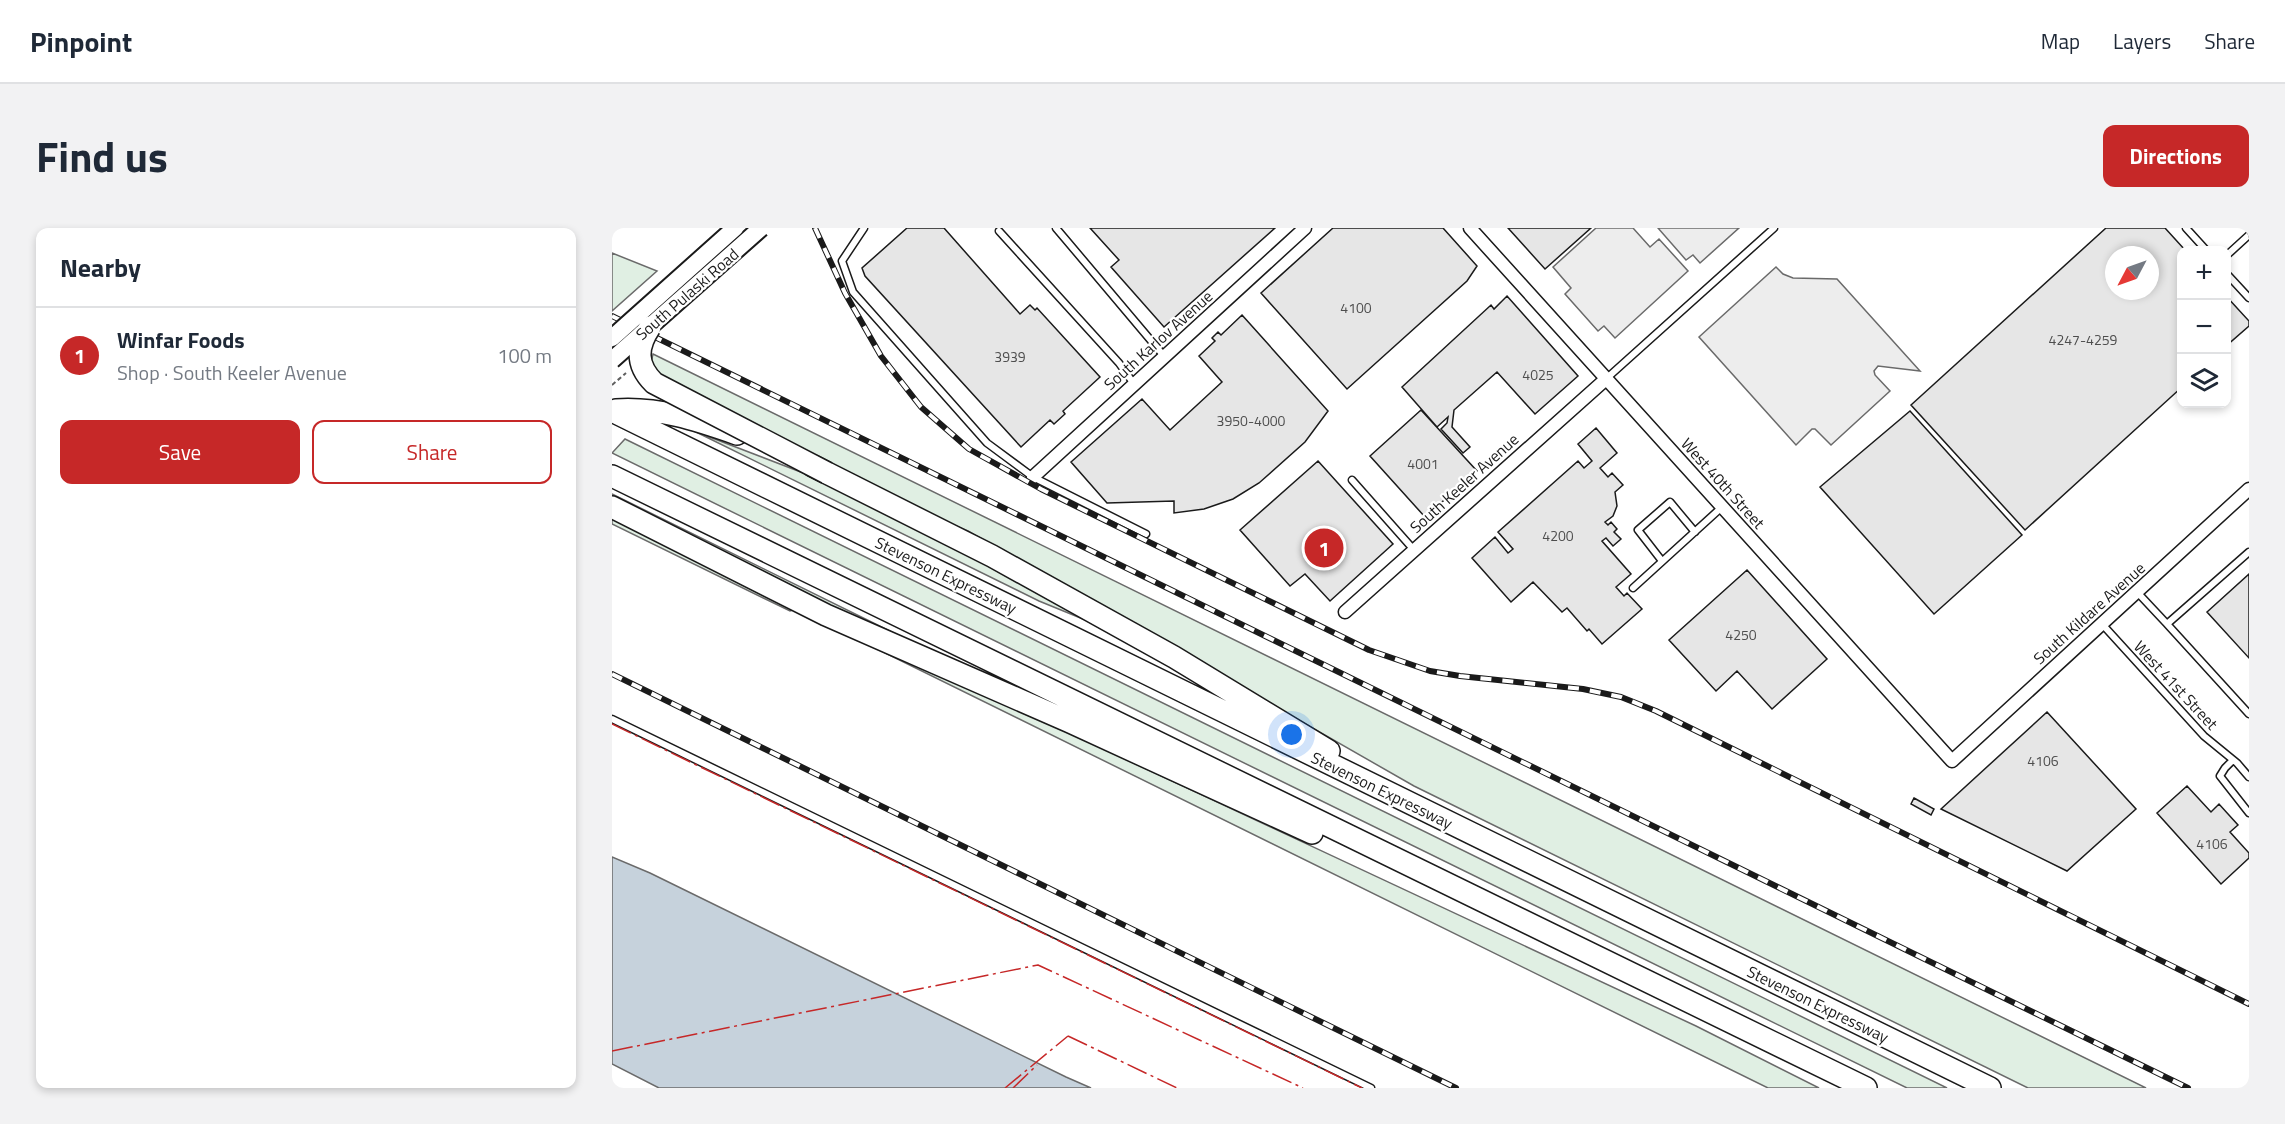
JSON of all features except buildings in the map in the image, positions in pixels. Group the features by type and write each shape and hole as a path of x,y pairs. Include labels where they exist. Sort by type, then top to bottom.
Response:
{"highway":[{"path":"650,327 645,334 639,361 643,372 654,383 826,473"},
{"path":"612,411 657,411 701,421 766,444 940,528 1174,657 1317,742 1404,801"},
{"name":"Stevenson Expressway","path":"612,411 1990,1088"},
{"path":"612,476 1866,1088"},
{"path":"614,507 826,615 1059,717 1314,834 1415,867"}],"main road":[{"name":"South Pulaski Road","path":"612,337 735,228"},
{"name":"South Pulaski Road","path":"612,360 762,228"}],"street":[{"name":"South Karlov Avenue","path":"1033,477 1305,228"},
{"name":"West 40th Street","path":"1470,228 1952,761"},
{"name":"South Keeler Avenue","path":"1345,612 1606,379"},
{"name":"South Kildare Avenue","path":"1952,761 2249,489"}],"lane":[{"path":"864,228 842,261 853,292 987,442 1033,477 1146,534"},
{"path":"1056,228 1164,356"},
{"path":"1606,379 1774,228"},
{"path":"2191,230 2203,246"},
{"path":"999,231 1119,363 1134,384"},
{"path":"2231,252 2249,236"},
{"path":"2231,278 2249,298"},
{"path":"1352,480 1414,550"},
{"path":"1662,561 1638,530 1670,502 1695,532"},
{"path":"1633,588 1722,507"},
{"path":"2167,624 2249,552"},
{"path":"2137,592 2249,714"},
{"name":"West 41st Street","path":"2102,624 2204,736 2249,777"},
{"path":"612,719 1371,1088"},
{"path":"2233,760 2220,776 2249,813"}],"path":[{"path":"612,385 630,369"}],"green space":[{"path":"612,253 657,271 612,311"},
{"path":"653,354 2146,1088 2028,1088 1414,786 968,531 657,378 651,362"},
{"path":"694,431 819,479 898,518 1105,628 1039,601"},
{"path":"625,439 1947,1088 1907,1088 612,453"},
{"path":"612,494 910,641 837,611 637,510"},
{"path":"612,519 1696,1026 1819,1088 1768,1088 796,609 790,611 612,524"}],"shaded area":[{"path":"1596,228 1633,228 1650,247 1659,239 1688,271 1615,338 1604,326 1598,331 1565,294 1571,288 1553,267"},
{"path":"1658,228 1739,228 1700,263 1693,255 1686,260"},
{"path":"1776,267 1783,274 1793,278 1837,279 1920,371 1878,366 1874,371 1875,375 1890,391 1831,445 1815,429 1812,429 1796,445 1699,337"},
{"path":"612,857 650,873 1091,1088 659,1088 612,1064"}],"railway":[{"path":"815,228 845,293 881,356 921,407 969,449 1041,489 1369,650 1430,671 1583,689 1621,697 1656,711 2249,1004"},
{"path":"612,316 2188,1088"},
{"path":"612,674 1456,1088"}],"power":[{"path":"612,724 1362,1088"},
{"path":"612,1051 1038,965 1303,1088"},
{"path":"1068,1036 1177,1088"},
{"path":"1005,1088 1068,1036"},
{"path":"1013,1088 1037,1065"}],"place":[{"name":"Winfar Foods","path":"1324,548"}]}
